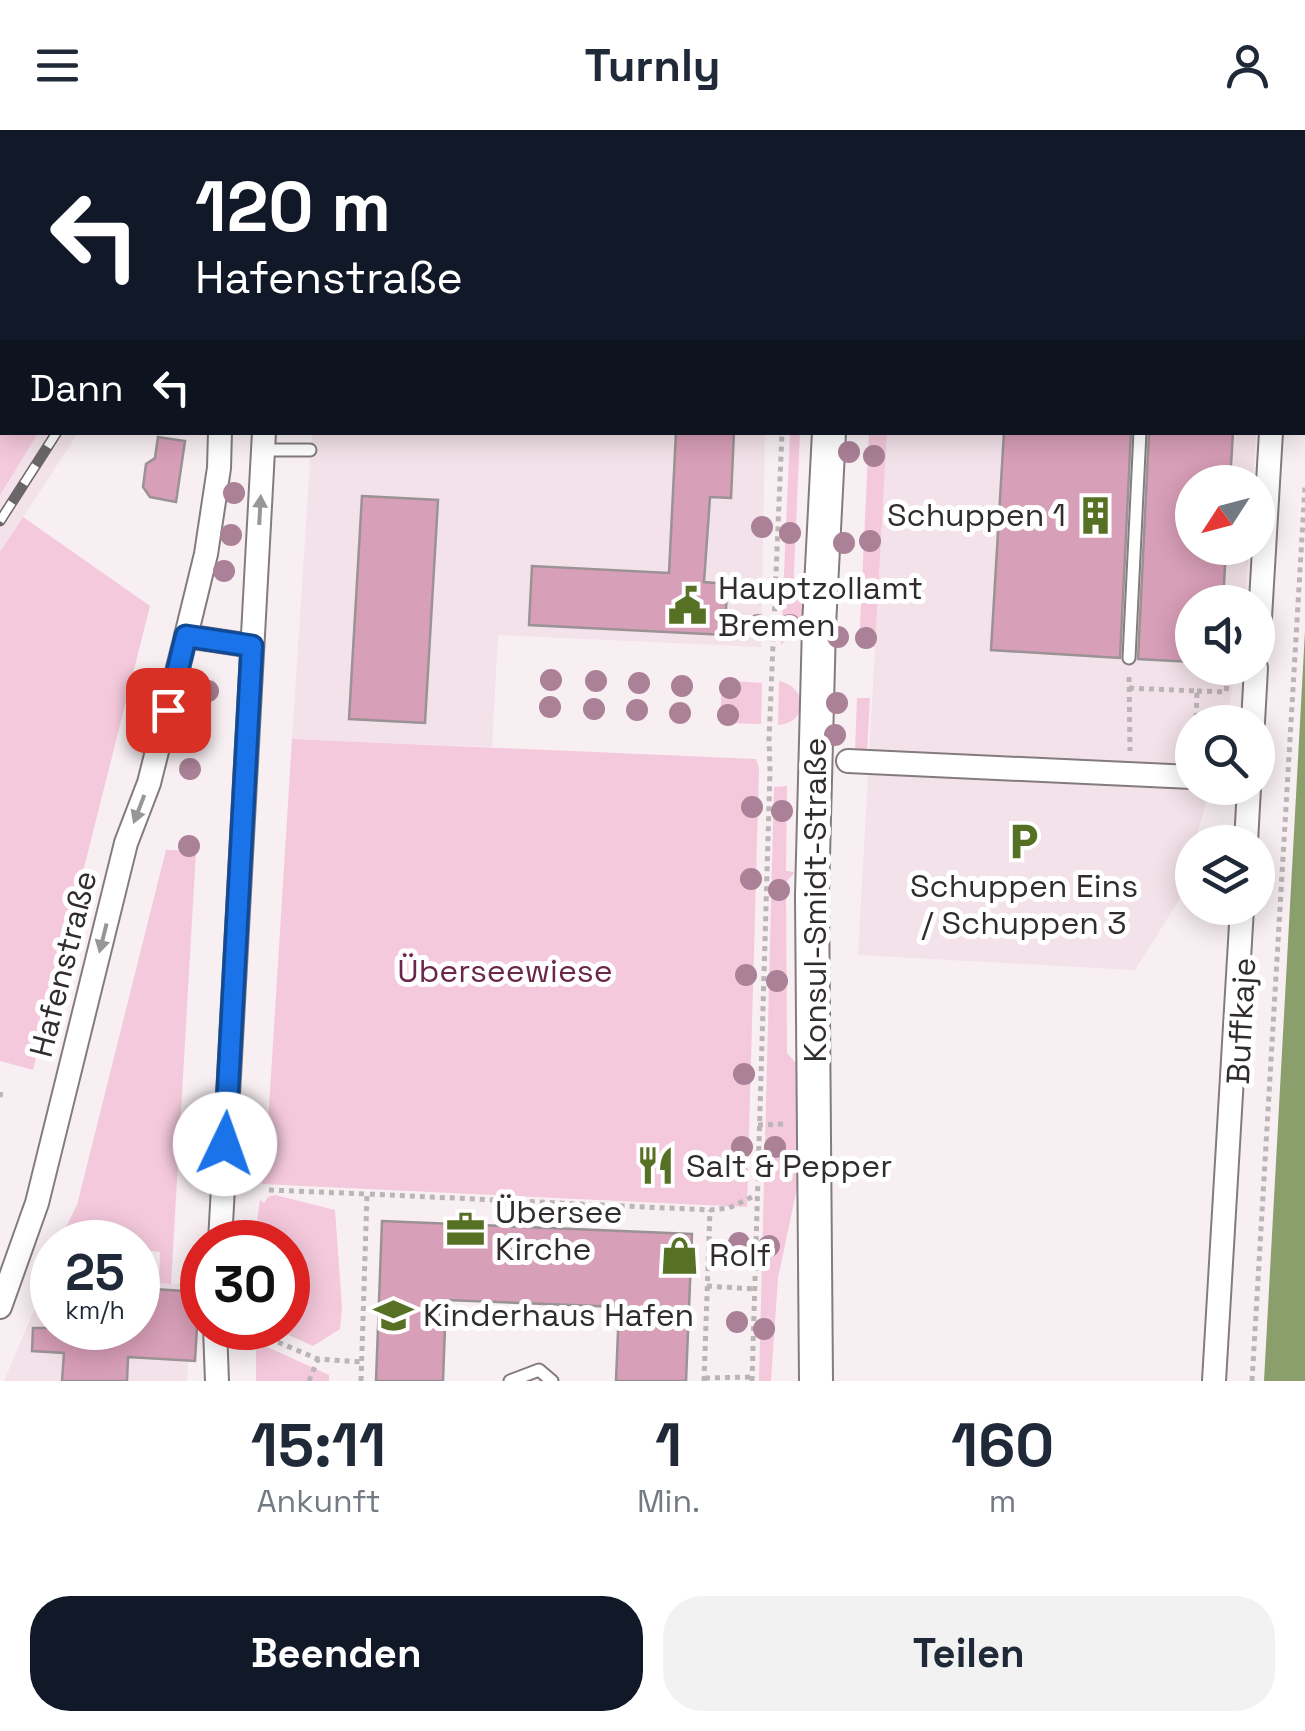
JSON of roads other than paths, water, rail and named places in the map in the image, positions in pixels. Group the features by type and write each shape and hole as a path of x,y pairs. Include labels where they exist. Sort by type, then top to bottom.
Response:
{"street":[{"name":"Hafenstraße","path":"0,1306 37,1203 126,843 149,783 206,554 220,435"},
{"name":"Konsul-Smidt-Straße","path":"813,1377 812,896 828,435"},
{"path":"1262,585 1271,435"},
{"path":"221,1220 264,441"},
{"path":"186,636 252,646"},
{"path":"848,761 1175,776"},
{"name":"Buffkaje","path":"1214,1381 1241,925"},
{"path":"216,1350 217,1381"}],"lane":[{"path":"1129,658 1140,435"},
{"path":"264,441 310,450"},
{"path":"510,1381 539,1370 552,1381"}],"railway":[{"path":"0,521 55,435"}],"place":[{"name":"Schuppen 1","path":"1096,515"},
{"name":"Hauptzollamt Bremen","path":"688,606"},
{"name":"Schuppen Eins / Schuppen 3","path":"1024,841"},
{"name":"Salt & Pepper","path":"656,1166"},
{"name":"Übersee Kirche","path":"465,1230"},
{"name":"Rolf","path":"679,1255"},
{"name":"Kinderhaus Hafen","path":"393,1315"}],"park label":[{"name":"Überseewiese","path":"505,971"}]}
